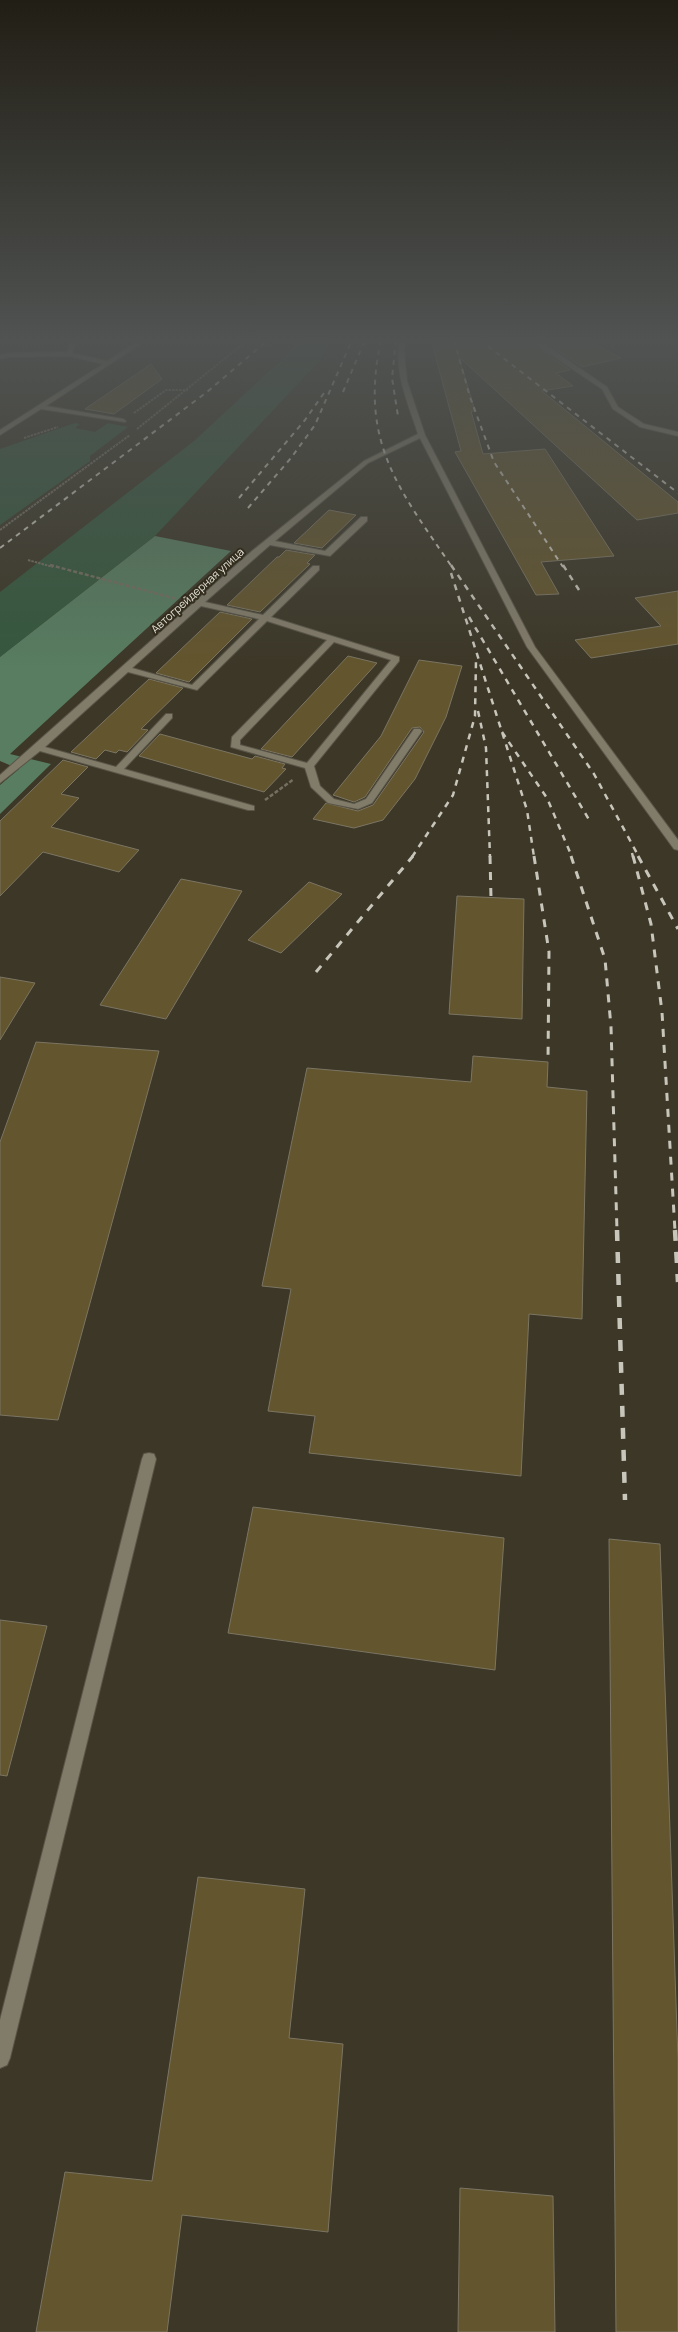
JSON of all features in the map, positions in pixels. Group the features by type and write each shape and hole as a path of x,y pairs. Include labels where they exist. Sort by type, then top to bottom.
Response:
{"street":[{"name":"Автогрейдерная улица","path":"0,780 268,542 366,462 393,449"},
{"path":"429,449 531,646 678,847"},
{"path":"268,542 327,554 364,519"},
{"path":"126,669 194,688 316,568"},
{"path":"199,604 265,618 396,659 309,766"},
{"path":"309,766 236,747 235,739 333,639"},
{"path":"117,771 169,716"},
{"path":"309,766 316,787 331,802 355,808 369,801 417,730"},
{"path":"38,748 251,808"},
{"path":"0,2058 149,1459"}],"path":[{"path":"0,530 111,449"},
{"path":"28,560 199,604"},
{"path":"251,808 284,788 309,766"}],"green space":[{"path":"0,449 99,449 90,456 90,461 0,525"},
{"path":"184,449 237,449 155,536 0,657 0,592"},
{"path":"155,536 231,551 10,754 51,764 0,814 0,785 19,769 0,761 0,657"}],"building":[{"path":"460,449 482,449 483,454 545,449 614,556 541,562 559,594 536,595 455,452 461,451"},
{"path":"559,449 613,449 678,502 678,513 637,520"},
{"path":"329,510 356,515 322,548 294,543"},
{"path":"286,550 315,555 307,563 310,564 260,612 227,605 277,557"},
{"path":"678,591 678,644 591,658 575,640 661,626 635,598"},
{"path":"220,612 252,619 189,682 156,673"},
{"path":"348,656 377,663 292,757 261,749"},
{"path":"419,660 462,666 446,717 415,779 383,820 354,828 313,819 326,803 358,811 373,805 424,732 420,727 412,728 365,797 354,802 333,795 381,736"},
{"path":"149,679 183,688 141,729 148,730 127,752 119,750 116,753 105,750 96,759 71,752"},
{"path":"160,734 252,759 255,756 285,764 282,768 286,769 264,792 139,756"},
{"path":"63,760 88,767 61,794 79,798 51,827 139,850 119,872 43,852 0,896 0,821"},
{"path":"181,879 242,891 166,1019 100,1005"},
{"path":"309,882 342,894 281,953 248,940"},
{"path":"457,896 524,899 522,1019 449,1014"},
{"path":"0,977 35,983 0,1040"},
{"path":"36,1042 159,1051 58,1420 0,1415 0,1142"},
{"path":"473,1056 548,1062 547,1087 587,1091 582,1319 529,1314 521,1476 309,1453 315,1416 268,1411 291,1289 262,1286 307,1068 471,1082"},
{"path":"253,1507 504,1538 495,1670 228,1633"},
{"path":"609,1539 660,1544 678,2060 678,2332 616,2332"},
{"path":"0,1620 47,1626 7,1776 0,1775"},
{"path":"198,1877 305,1889 289,2038 343,2044 328,2232 182,2215 167,2332 36,2332 65,2172 152,2181"},
{"path":"460,2188 553,2196 555,2332 458,2332"}],"railway":[{"path":"0,548 132,449"},
{"path":"239,498 281,449"},
{"path":"248,508 298,449"},
{"path":"384,449 400,487 452,567"},
{"path":"489,449 494,462 563,567"},
{"path":"621,449 678,493"},
{"path":"451,565 594,774 639,857"},
{"path":"563,565 579,590"},
{"path":"451,573 527,810 534,857"},
{"path":"469,617 591,823"},
{"path":"412,857 453,795 475,716 476,660"},
{"path":"478,711 486,748 490,857"},
{"path":"502,732 547,798 572,857"},
{"path":"632,853 633,857"},
{"path":"316,972 413,856"},
{"path":"490,856 491,898"},
{"path":"534,856 549,952 548,1062"},
{"path":"571,856 605,959 611,1027 617,1231"},
{"path":"633,856 651,924 662,1012 675,1231"},
{"path":"638,856 678,929"},
{"path":"617,1230 625,1500"},
{"path":"675,1230 678,1282"}]}
